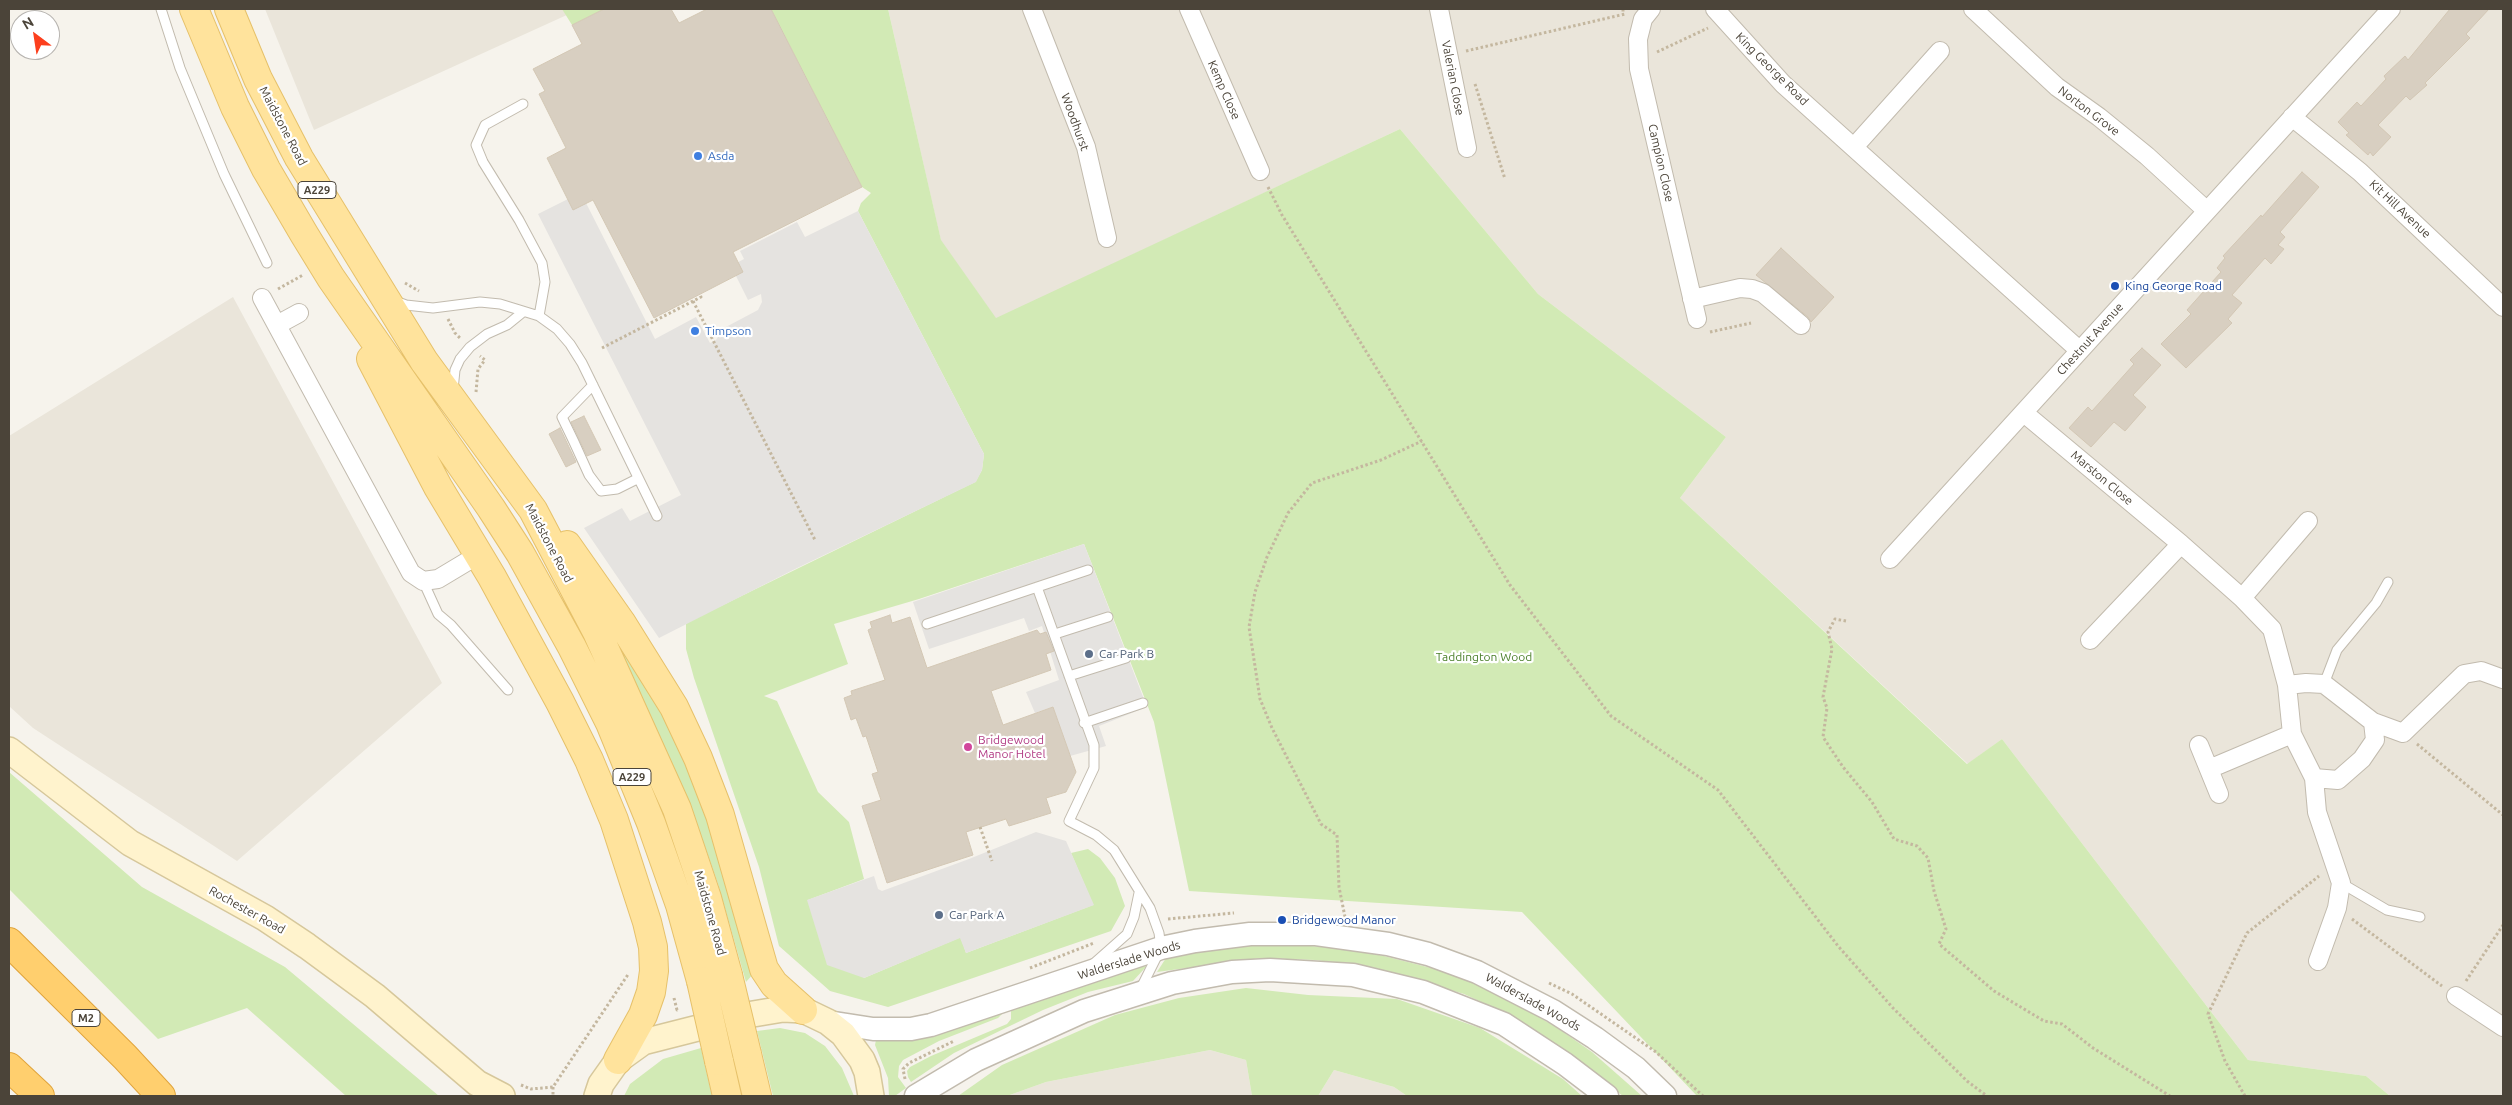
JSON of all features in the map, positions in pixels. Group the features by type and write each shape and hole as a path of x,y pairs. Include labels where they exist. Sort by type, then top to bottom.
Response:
{"highway":[{"name":"M2","path":"9,942 126,1057 161,1096"},
{"path":"9,1066 40,1096"}],"main road":[{"name":"A229","path":"194,9 220,74 266,169 326,271 491,508 537,582 572,646 610,723 651,823 680,906 701,981 728,1096"},
{"name":"Maidstone Road","path":"229,9 254,70 288,140 383,297 459,410 533,510 597,632 676,809 708,898 757,1096"},
{"path":"326,271 398,414 468,561 526,638 589,760 614,820 647,922 653,947 654,971 651,992 643,1015 599,1090 578,1096"},
{"path":"533,510 554,526 631,638 674,707 698,758 720,815 764,970 788,998 803,1010 828,1022 843,1034 862,1060 867,1072 871,1096"},
{"name":"Rochester Road","path":"9,750 130,843 265,918 344,972 409,1023 482,1090 508,1089"},
{"path":"618,1060 630,1049 643,1042 770,1010 803,1010"}],"street":[{"name":"Woodhurst","path":"1032,9 1086,147 1107,238"},
{"name":"Kemp Close","path":"1189,9 1260,171"},
{"name":"Valerian Close","path":"1439,9 1467,148"},
{"name":"Campion Close","path":"1651,9 1642,19 1638,39 1638,61 1692,299 1702,324"},
{"name":"Norton Grove","path":"1973,9 2057,87 2099,116 2147,156 2207,211"},
{"name":"Chestnut Avenue","path":"1890,559 2391,9"},
{"name":"King George Road","path":"1720,15 1783,84 2079,350"},
{"path":"1854,147 1940,51"},
{"name":"Kit Hill Avenue","path":"2292,117 2360,172 2503,307"},
{"path":"1692,299 1740,288 1752,289 1763,293 1801,325"},
{"path":"262,298 411,572 423,581 438,579 468,561"},
{"path":"276,325 299,313"},
{"name":"Marston Close","path":"2024,413 2181,544 2242,598 2272,629 2287,686 2292,734 2314,778 2316,812 2336,863 2341,883 2337,908 2318,961"},
{"path":"2242,598 2308,521"},
{"path":"2090,640 2181,544"},
{"path":"2287,686 2306,683 2324,684 2373,722 2403,733 2464,674 2482,671 2503,679"},
{"path":"2314,778 2338,780 2362,759 2376,740 2373,722"},
{"path":"2209,769 2292,734"},
{"path":"2199,745 2219,794"},
{"name":"Walderslade Woods","path":"828,1022 873,1029 911,1029 931,1025 1161,948 1195,941 1250,934 1316,934 1388,944 1428,954 1477,972 1553,1011 1595,1038 1636,1068 1665,1096"},
{"path":"912,1089 1036,1031 1084,1011 1139,993 1197,978 1232,972 1270,970 1353,975 1423,992 1504,1024 1559,1059 1607,1096"},
{"path":"2456,996 2503,1027"}],"lane":[{"path":"161,9 180,68 224,174 267,263"},
{"path":"523,104 485,125 476,144 482,162 519,220 542,263 545,282 539,316"},
{"path":"383,297 406,305 433,308 480,302 500,304 539,316 570,344 593,385 637,479 657,516"},
{"path":"459,410 453,394 455,370 460,359 470,347 487,334 507,325 523,312"},
{"path":"593,385 562,417 589,475 601,491 617,489 637,479"},
{"path":"927,624 1088,570"},
{"path":"423,581 438,614 451,625 508,690"},
{"path":"2324,684 2337,650 2376,603 2388,582"},
{"path":"1037,587 1055,634 1084,723 1094,745 1094,768 1070,821 1096,835 1114,850 1156,921 1161,948 1139,993"},
{"path":"1055,634 1108,617"},
{"path":"1069,676 1126,658"},
{"path":"1084,723 1143,703"},
{"path":"2341,883 2387,910 2420,918"},
{"path":"1084,973 1127,934 1139,893"}],"path":[{"path":"1623,9 1623,14"},
{"path":"1463,51 1632,12"},
{"path":"1638,61 1720,15"},
{"path":"1461,43 1466,60"},
{"path":"1473,79 1504,179"},
{"path":"1260,171 1282,214 1510,585 1612,716 1718,790 1838,946 1887,1001 1942,1058 1987,1096"},
{"path":"262,298 326,271"},
{"path":"602,348 701,297 700,294"},
{"path":"693,301 815,540"},
{"path":"446,306 450,326 454,334 470,347"},
{"path":"1702,324 1709,333 1751,324"},
{"path":"1345,917 1339,887 1337,835 1321,824 1272,728 1260,699 1249,627 1255,592 1267,557 1288,513 1312,483 1381,460 1422,440"},
{"path":"1846,621 1836,619 1828,632 1832,649 1824,697 1827,708 1823,737 1843,767 1872,802 1894,839 1917,846 1928,858 1934,891 1946,929 1939,944 1994,991 2044,1021 2062,1024 2093,1048 2170,1096"},
{"path":"2403,733 2503,815"},
{"path":"980,827 992,862"},
{"path":"2245,1096 2225,1061 2208,1014 2246,933 2336,863"},
{"path":"2337,908 2456,996 2503,925"},
{"path":"1022,970 1101,940"},
{"path":"553,1096 553,1087 631,969"},
{"path":"912,1089 903,1074 903,1069 909,1063 956,1040"},
{"path":"508,1089 553,1087"}],"shaded area":[{"path":"265,9 580,9 314,130"},
{"path":"888,9 2503,9 2503,1096 2390,1096 2366,1076 2248,1060 2002,739 1968,764 1680,498 1726,437 1538,294 1400,129 996,319 941,241"},
{"path":"568,199 586,203 655,339 696,317 710,343 716,340 724,328 758,310 762,302 761,294 748,300 731,266 744,259 740,251 797,222 805,237 858,211 984,454 982,470 976,482 793,570 659,638 584,528 622,508 630,521 681,495 538,214"},
{"path":"233,297 442,683 237,861 33,728 9,706 9,436"},
{"name":"Car Park B","path":"1084,544 1147,707 1099,726 1106,746 1070,756 1053,707 1035,713 1026,692 1059,680 1042,626 1029,631 1024,618 929,649 913,602"},
{"name":"Car Park A","path":"1036,832 1066,841 1094,905 966,953 960,938 864,978 827,965 807,900 874,876 878,889 882,891"},
{"path":"1210,1050 1246,1060 1252,1096 1007,1096 1046,1082"},
{"path":"1334,1070 1394,1087 1407,1096 1318,1096"}],"green space":[{"path":"562,9 604,9 572,25"},
{"name":"Taddington Wood","path":"771,9 888,9 941,240 996,318 1400,129 1538,294 1726,437 1680,498 1967,764 2002,739 2248,1060 2366,1076 2390,1096 1697,1096 1522,912 1189,891 1154,722 1084,544 919,599 834,624 848,664 764,696 777,701 818,792 849,822 864,879 808,900 864,978 961,937 966,953 1093,905 1071,853 1088,849 1100,858 1115,878 1125,906 1111,931 888,1007 830,991 779,946 759,867 694,678 686,649 686,623 975,482 982,470 984,454 858,211 861,203 871,193 862,187"},
{"path":"628,650 664,709 712,831 740,937 754,973 746,982 718,884 690,804 621,655"},
{"path":"9,772 142,887 285,967 439,1096 346,1096 247,1008 158,1039 9,889"},
{"path":"1278,944 1343,948 1384,956 1451,973 1490,989 1556,1027 1592,1052 1642,1096 1623,1096 1547,1038 1490,1006 1464,994 1376,968 1315,960 1261,958 1157,972 1166,958 1171,956 1243,946"},
{"path":"1144,964 1146,967 1133,981 1088,992 1043,1010 954,1053 911,1082 908,1077 907,1071 910,1067 931,1056 1007,1024 1011,1019 1011,1009"},
{"path":"1246,988 1308,995 1397,999 1480,1028 1563,1079 1582,1096 1407,1096 1394,1087 1334,1070 1318,1096 1252,1096 1246,1060 1210,1050 1046,1082 1007,1096 958,1096 1002,1065 1115,1015 1179,998"},
{"path":"1003,1013 998,1018 939,1041 903,1060 899,1066 898,1077 906,1088 895,1096 889,1096 888,1078 875,1045 876,1040 906,1040"},
{"path":"780,1028 805,1033 825,1046 842,1068 854,1096 773,1096 757,1031"},
{"path":"701,1048 712,1096 624,1096 630,1084 663,1059"}],"building":[{"name":"Asda","path":"604,9 671,9 679,23 707,9 771,9 862,187 733,252 743,272 654,318 593,200 573,210 547,158 566,148 539,94 545,91 533,69 582,44 572,25"},
{"path":"2450,9 2489,9 2466,34 2470,38 2425,83 2427,85 2410,100 2406,96 2378,125 2391,137 2373,156 2370,152 2368,155 2346,135 2349,133 2338,122 2357,102 2361,106 2386,79 2384,76 2405,56 2408,60"},
{"path":"2302,172 2319,187 2280,232 2285,237 2278,245 2284,249 2271,264 2265,258 2232,295 2242,303 2228,319 2232,323 2186,368 2161,344 2191,314 2187,310 2221,272 2217,268 2225,258 2223,256 2261,215 2262,217"},
{"path":"1781,248 1834,297 1811,322 1808,317 1756,275"},
{"path":"2142,348 2161,365 2133,395 2146,407 2125,431 2114,422 2091,447 2069,428 2088,407 2092,411 2134,364 2130,360"},
{"path":"584,416 601,450 587,456 571,422"},
{"path":"560,428 576,462 566,467 549,434"},
{"name":"Bridgewood Manor Hotel","path":"890,615 892,623 910,617 927,668 1037,630 1040,634 1046,632 1054,651 1046,654 1051,670 991,691 1003,725 1053,707 1076,772 1066,792 1046,798 1051,813 1009,826 1006,819 966,832 973,855 887,883 862,806 881,800 872,774 878,772 866,736 863,737 856,718 851,720 844,698 852,695 851,691 885,680 868,630 872,628 870,622"}],"place":[{"name":"Asda","path":"698,156"},
{"name":"King George Road","path":"2115,286"},
{"name":"Timpson","path":"695,331"},
{"name":"Car Park B","path":"1089,654"},
{"name":"Bridgewood Manor Hotel","path":"968,747"},
{"name":"Car Park A","path":"939,915"},
{"name":"Bridgewood Manor","path":"1282,920"}]}
